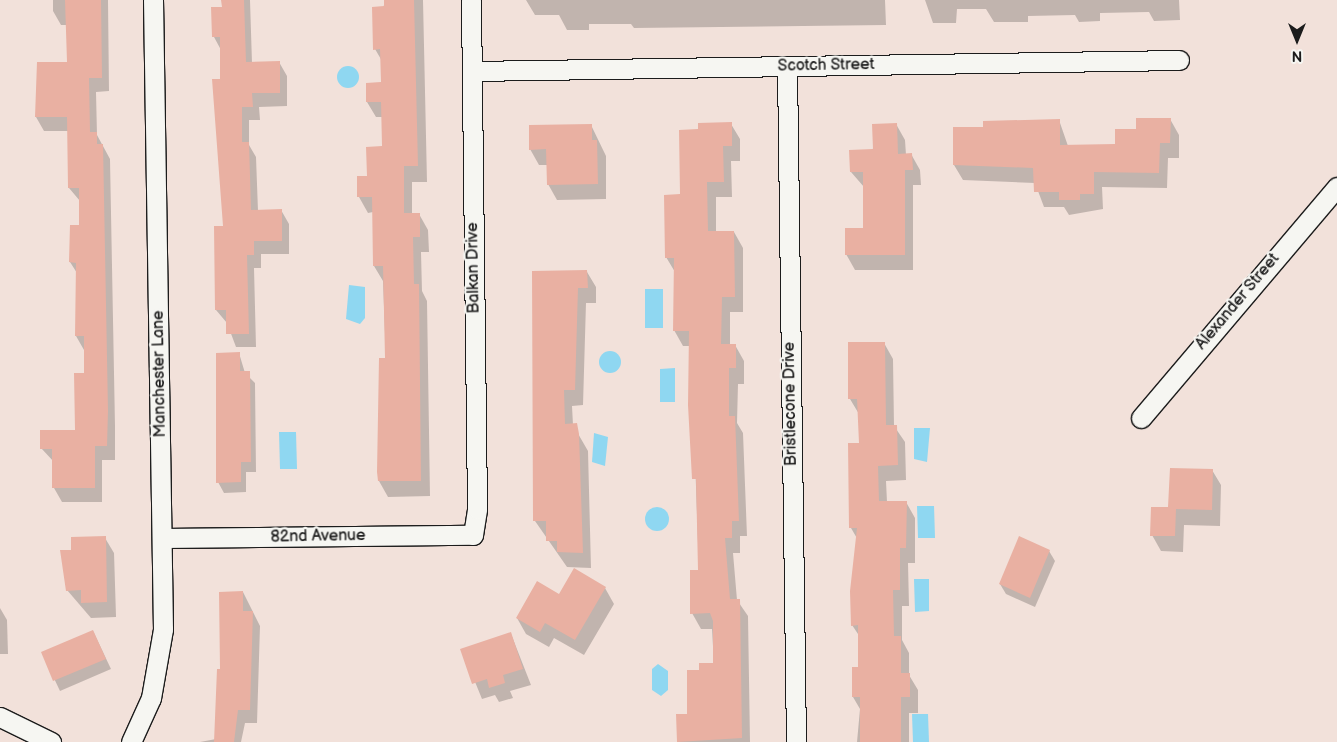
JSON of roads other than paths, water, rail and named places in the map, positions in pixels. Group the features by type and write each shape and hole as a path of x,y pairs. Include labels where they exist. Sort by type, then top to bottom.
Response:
{"street":[{"name":"Manchester Lane","path":"131,742 151,698 162,629 153,0"},
{"name":"Balkan Drive","path":"471,0 477,499 473,535"},
{"name":"Scotch Street","path":"472,71 1179,60"},
{"name":"Bristlecone Drive","path":"787,66 796,742"},
{"name":"Alexander Street","path":"1141,418 1337,187"},
{"name":"82nd Avenue","path":"162,538 473,535"},
{"path":"0,717 50,742"}],"water":[{"path":"348,66 356,69 359,77 356,85 348,88 340,85 337,77 340,69"},
{"path":"349,285 365,287 365,318 360,324 346,319"},
{"path":"645,289 663,289 663,328 645,328"},
{"path":"610,351 618,354 621,362 618,370 610,373 602,370 599,362 602,354"},
{"path":"675,368 675,402 660,402 660,369"},
{"path":"914,428 930,428 927,462 914,459"},
{"path":"279,432 296,432 297,469 280,469"},
{"path":"594,433 608,437 605,466 592,462"},
{"path":"917,506 934,506 935,538 918,538"},
{"path":"657,507 666,510 669,519 666,528 657,531 648,528 645,519 648,510"},
{"path":"914,579 929,579 929,611 915,612"},
{"path":"658,664 668,671 668,690 661,696 652,690 652,669"},
{"path":"912,714 928,714 929,742 913,742"}]}
